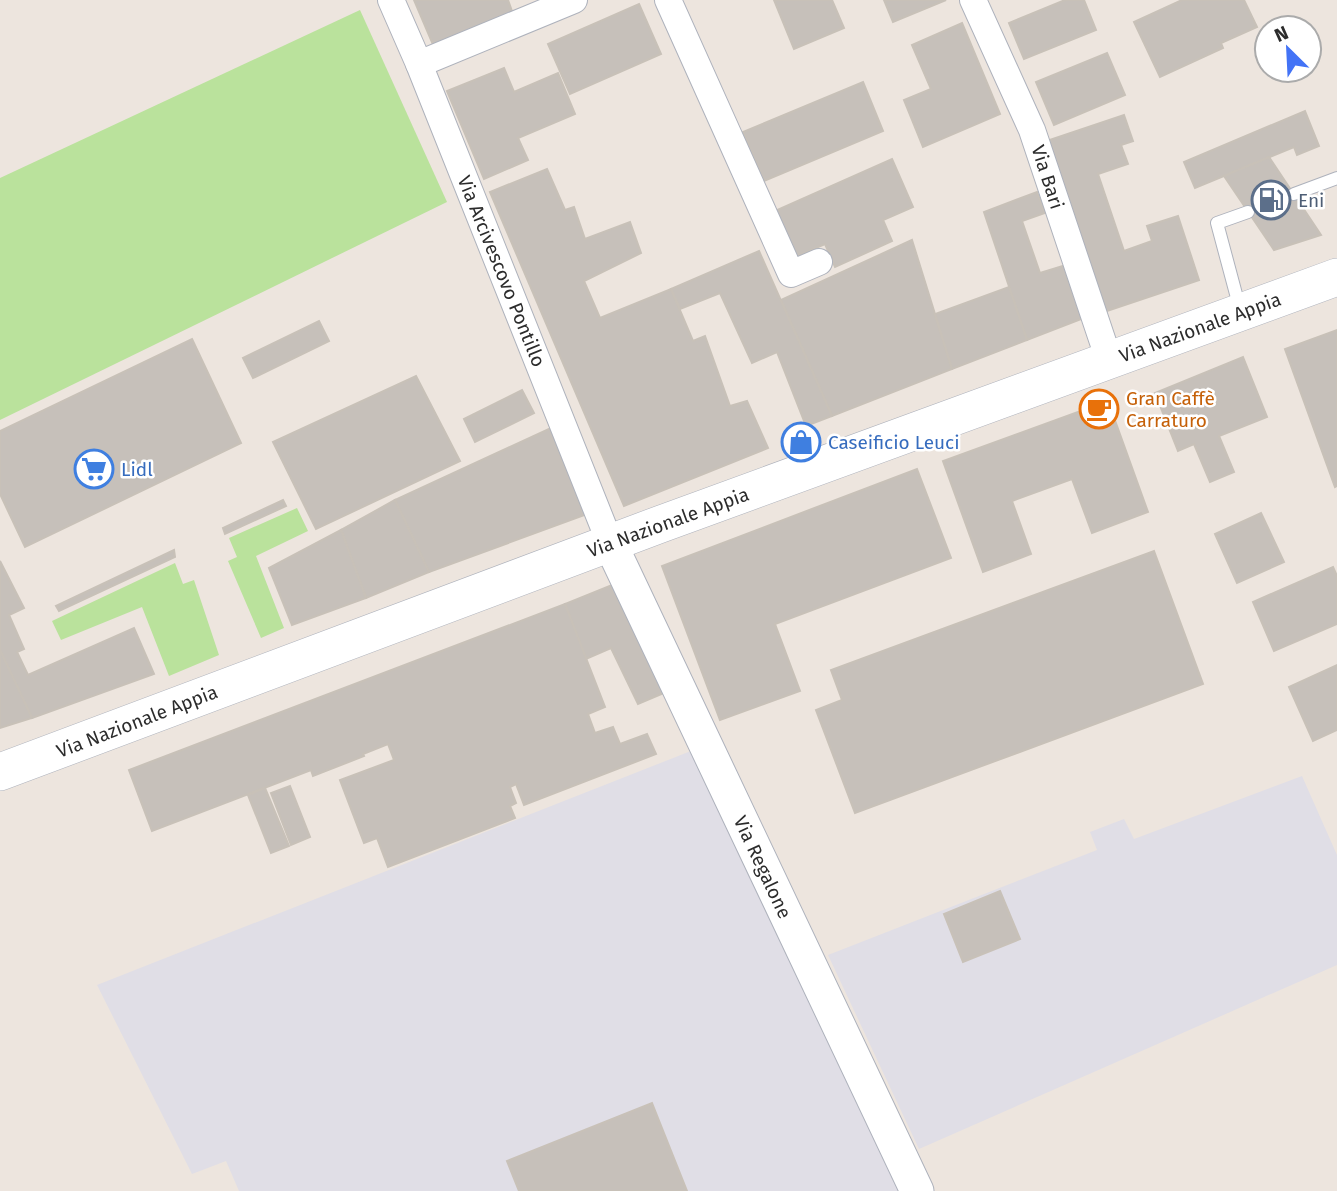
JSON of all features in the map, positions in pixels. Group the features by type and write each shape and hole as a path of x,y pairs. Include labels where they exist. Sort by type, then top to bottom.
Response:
{"main road":[{"name":"Via Nazionale Appia","path":"4,769 1337,276"}],"street":[{"name":"Via Arcivescovo Pontillo","path":"391,0 610,543"},
{"path":"419,64 574,0"},
{"path":"668,0 791,274 819,262"},
{"name":"Via Bari","path":"973,0 1032,130 1109,360"},
{"name":"Via Regalone","path":"610,543 916,1191"}],"lane":[{"path":"1294,194 1337,178"},
{"path":"1241,312 1217,223 1248,212"}],"shaded area":[{"path":"696,749 901,1191 239,1191 226,1161 192,1174 97,985"},
{"path":"1302,776 1337,855 1337,965 919,1149 828,955 1097,850 1090,832 1124,819 1134,839"}],"green space":[{"path":"360,10 447,202 0,420 0,178"},
{"path":"297,508 308,531 256,556 284,628 261,638 228,561 237,557 229,538"},
{"path":"175,563 183,584 194,580 219,655 169,676 142,607 61,640 52,621"}],"building":[{"path":"414,0 508,0 513,14 434,47"},
{"path":"774,0 832,0 844,28 794,49"},
{"path":"884,0 946,0 893,22"},
{"path":"1065,0 1084,0 1096,30 1024,59 1009,23"},
{"path":"1182,0 1244,0 1253,19 1253,29 1221,43 1223,48 1160,77 1134,22"},
{"path":"639,4 661,54 570,94 548,44"},
{"path":"962,23 1000,114 923,147 904,100 931,89 912,45"},
{"path":"1107,53 1125,95 1054,125 1036,82"},
{"path":"504,68 514,92 558,73 575,114 518,138 528,160 484,179 447,91"},
{"path":"863,82 883,131 764,181 743,132"},
{"path":"1305,111 1319,146 1297,155 1294,147 1195,188 1184,162"},
{"path":"1124,115 1133,141 1121,145 1128,164 1098,174 1124,251 1152,241 1147,226 1178,216 1199,280 1104,312 1047,141"},
{"path":"1269,157 1321,235 1274,250 1224,176"},
{"path":"892,159 913,207 883,220 892,241 835,267 825,244 795,257 775,211"},
{"path":"547,169 565,210 574,207 585,239 630,222 641,253 584,281 600,318 671,289 693,341 705,336 730,406 747,401 768,448 624,506 490,192"},
{"path":"1037,192 1045,213 1022,221 1040,273 1066,265 1084,318 1027,340 984,212"},
{"path":"912,240 952,369 832,416 781,300"},
{"path":"759,251 832,416 806,426 777,352 752,363 720,293 680,309 671,289"},
{"path":"1009,287 1027,340 952,369 935,314"},
{"path":"319,321 329,341 253,378 243,358"},
{"path":"1337,330 1337,486 1335,487 1285,349"},
{"name":"Lidl","path":"192,339 241,443 25,547 0,494 0,431"},
{"path":"1243,357 1267,417 1219,436 1234,472 1210,482 1194,444 1178,451 1155,393"},
{"path":"416,376 460,461 316,529 273,442"},
{"path":"522,390 534,413 475,442 464,419"},
{"path":"1108,401 1148,512 1092,533 1072,479 1012,501 1031,554 983,572 943,461"},
{"path":"553,427 590,513 429,572 395,500"},
{"path":"917,469 951,558 775,624 800,691 720,720 662,566"},
{"path":"283,500 286,506 225,534 223,528"},
{"path":"395,500 429,572 366,598 341,530"},
{"path":"1261,513 1284,562 1237,583 1215,534"},
{"path":"341,530 366,598 292,625 269,568"},
{"path":"174,550 175,557 59,611 56,606"},
{"path":"1154,551 1203,684 855,813 816,710 842,700 831,670"},
{"path":"0,561 24,608 9,615 24,649 17,652 28,675 134,628 154,674 32,718 0,650"},
{"path":"1333,567 1337,576 1337,624 1274,651 1253,602"},
{"path":"617,583 671,690 638,704 611,648 586,659 565,604"},
{"path":"565,604 605,707 588,714 595,733 613,727 620,744 647,734 656,754 524,805 516,784 510,787 516,803 510,806 515,818 388,867 377,838 364,843 340,780 394,760 388,744 313,776 311,770 152,831 129,770"},
{"path":"0,650 32,718 0,728"},
{"path":"1337,665 1337,730 1313,741 1289,687"},
{"path":"290,786 310,837 291,845 271,793"},
{"path":"265,788 289,846 271,853 248,795"},
{"path":"1000,891 1020,939 963,962 944,914"},
{"path":"652,1103 687,1191 519,1191 507,1161"}],"place":[{"name":"Eni","path":"1271,200"},
{"name":"Gran Caffè Carraturo","path":"1099,409"},
{"name":"Caseificio Leuci","path":"801,442"},
{"name":"Lidl","path":"94,469"}]}
